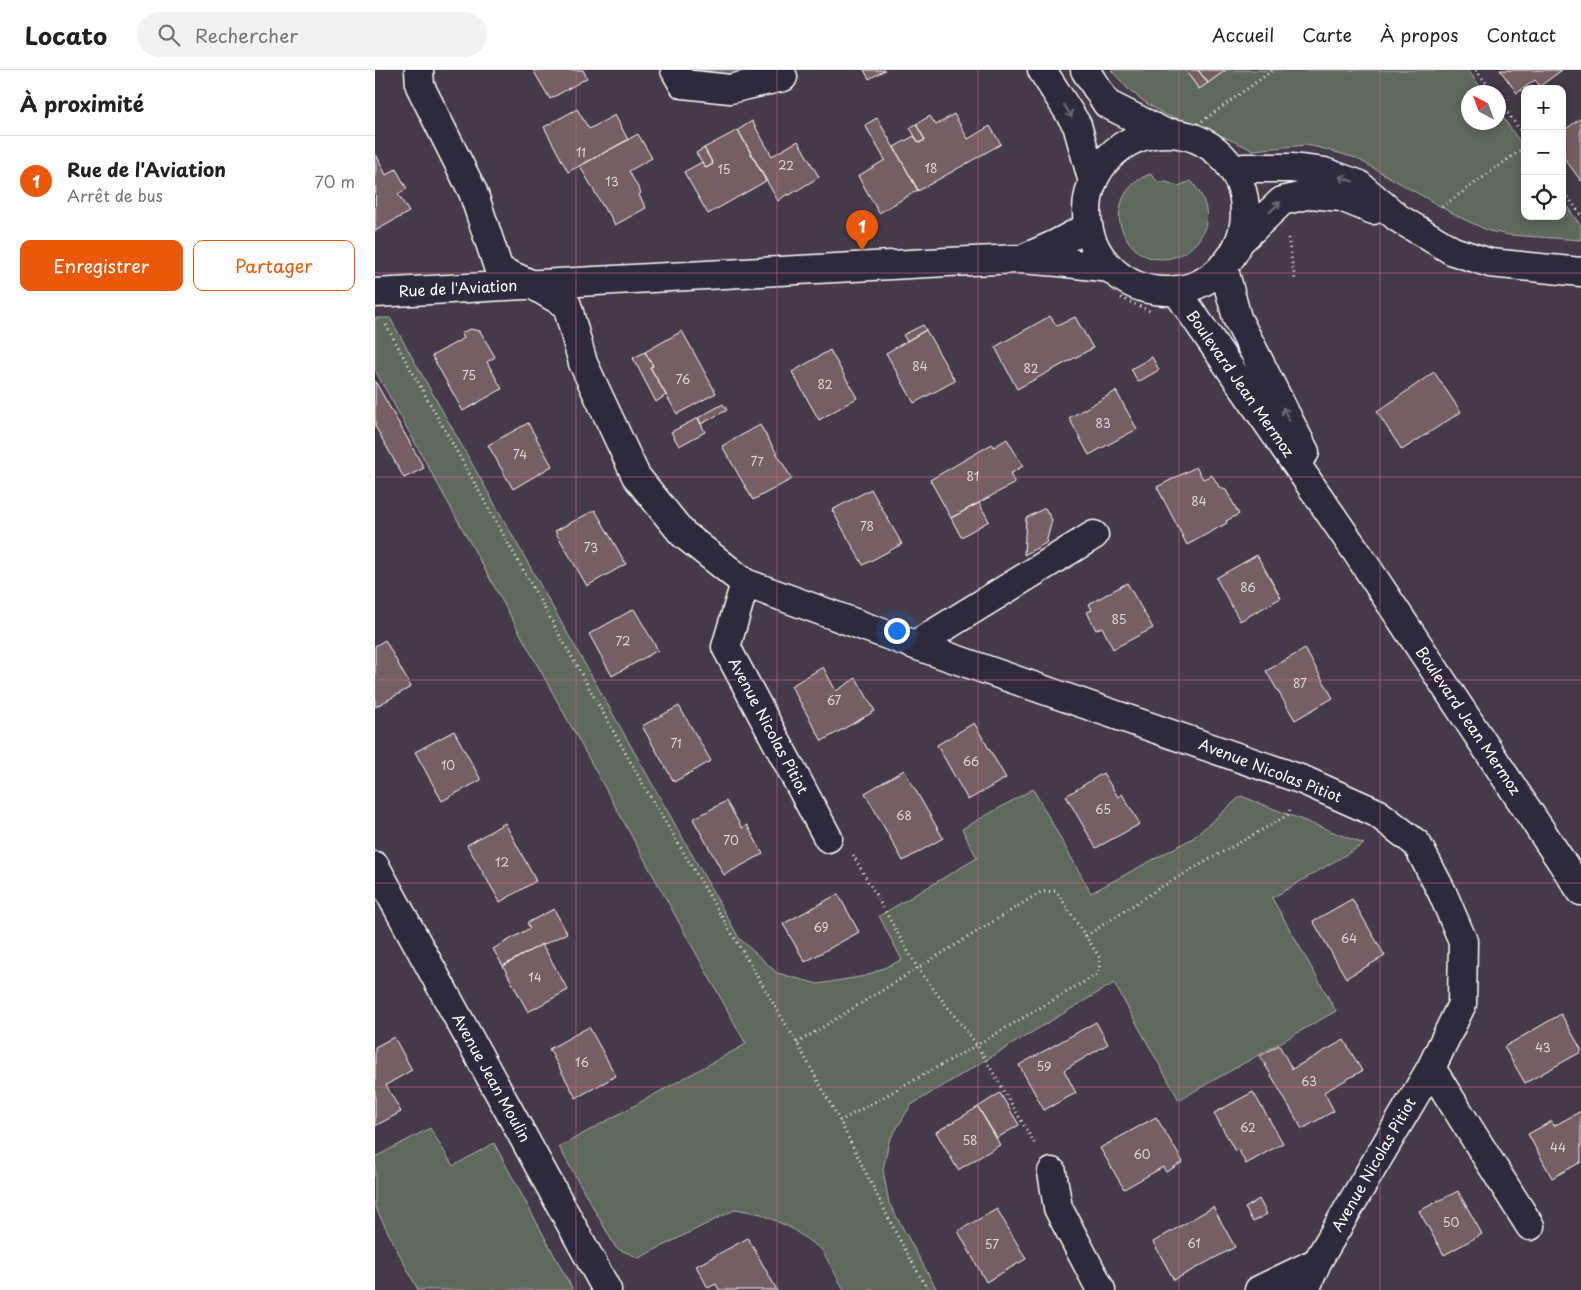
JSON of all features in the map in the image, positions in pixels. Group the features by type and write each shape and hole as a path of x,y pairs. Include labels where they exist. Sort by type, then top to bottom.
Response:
{"street":[{"name":"Avenue Nicolas Pitiot","path":"419,70 420,86 473,192 499,270 533,285 567,305 583,364 636,476 681,533 745,583 915,645 1303,780 1377,813 1417,844 1442,892 1463,941 1462,1004 1431,1068 1317,1262 1305,1290"},
{"path":"675,70 683,84 730,89 783,77 779,70"},
{"path":"1042,70 1077,125 1093,182"},
{"path":"1085,70 1107,104 1163,132"},
{"path":"1163,132 1183,134 1203,142 1220,154 1233,170 1243,192 1245,217 1239,241 1233,254 1223,266 1202,282 1176,290 1152,290 1129,282 1110,268 1096,249 1088,227 1087,204 1093,182 1104,162 1120,147 1140,136 1163,132"},
{"path":"1233,170 1244,168 1291,168 1325,172 1358,184 1398,218 1453,251 1490,263 1581,272"},
{"path":"1239,241 1282,201 1311,194 1341,197 1398,218"},
{"name":"Rue de l'Aviation","path":"1021,259 1054,245 1088,227"},
{"name":"Rue de l'Aviation","path":"379,305 533,285 937,262 1021,259 1110,268"},
{"name":"Boulevard Jean Mermoz","path":"1223,266 1237,318 1356,551"},
{"name":"Boulevard Jean Mermoz","path":"1176,290 1356,551 1581,891"},
{"path":"915,645 1094,535"},
{"name":"Avenue Nicolas Pitiot","path":"745,583 726,647 828,838"},
{"name":"Avenue Jean Moulin","path":"375,866 607,1290"},
{"path":"1431,1068 1530,1226"},
{"path":"1052,1172 1058,1208 1101,1290"},
{"path":"1259,1290 1317,1262"}],"path":[{"path":"1194,128 1273,70"},
{"path":"1477,70 1488,85"},
{"path":"1506,111 1521,131"},
{"path":"1439,209 1521,150"},
{"path":"1566,194 1581,215"},
{"path":"1113,295 1159,315"},
{"path":"379,305 644,786 797,1043 840,1121 898,1237 928,1290"},
{"path":"1086,936 1161,887 1288,815 1303,780"},
{"path":"828,838 853,854 918,969 977,1046 1052,1172"},
{"path":"797,1043 1041,892 1056,892 1100,958 1099,974 977,1046 840,1121"}],"green space":[{"path":"690,70 746,70 738,76 695,75"},
{"path":"1111,70 1185,70 1199,89 1226,70 1468,70 1479,85 1461,85 1461,130 1506,130 1506,122 1521,143 1521,220 1566,220 1566,205 1581,226 1581,240 1510,235 1489,231 1459,217 1356,158 1306,145 1253,150 1200,126 1166,115 1128,89"},
{"path":"1150,174 1158,182 1166,182 1178,186 1191,181 1204,201 1206,220 1201,237 1189,249 1174,257 1157,259 1140,253 1123,232 1119,218 1123,198 1134,184"},
{"path":"375,318 390,318 739,938 777,973 818,984 865,976 902,960 879,916 977,858 962,829 1033,789 1091,893 1193,838 1241,796 1364,844 1272,898 1336,1011 1179,1100 1114,983 911,1105 889,1141 883,1170 889,1203 937,1290 844,1290 822,1250 791,1228 761,1214 736,1209 639,1258 616,1248 559,1147 746,1044 375,370"},
{"path":"430,1128 453,1166 494,1143 573,1290 418,1290 375,1207 375,1157"}],"building":[{"path":"533,70 583,70 587,78 550,99"},
{"path":"864,70 885,70 869,79"},
{"path":"1185,70 1198,70 1208,83 1199,89"},
{"path":"1198,70 1226,70 1208,83"},
{"path":"1500,70 1562,70 1541,85 1535,80 1528,85 1521,85 1521,90 1517,93"},
{"path":"577,109 589,129 615,115 628,140 568,172 544,127"},
{"path":"954,114 968,139 990,126 1001,144 918,191 894,147 914,136 919,143 925,140 916,124 930,116 936,125"},
{"path":"877,118 918,190 879,213 858,176 885,160 865,125"},
{"path":"1581,118 1581,181 1566,160 1566,129"},
{"path":"752,121 772,156 798,141 819,177 778,201 738,130"},
{"path":"916,124 925,140 919,143 910,128"},
{"path":"738,130 766,181 708,214 684,172 702,162 706,168 713,164 704,148"},
{"path":"638,134 652,158 629,171 641,193 639,195 646,208 615,225 580,166"},
{"path":"704,148 713,164 706,168 696,153"},
{"path":"376,154 386,175 396,169 407,189 398,194 409,212 375,231"},
{"path":"1050,316 1057,326 1075,317 1093,348 1017,389 995,347"},
{"path":"923,325 926,330 907,341 903,335"},
{"path":"470,329 480,331 495,357 487,362 502,389 463,411 432,356 464,338 461,333"},
{"path":"926,330 955,381 914,403 886,353"},
{"path":"682,331 716,393 677,414 650,367 653,366 645,352"},
{"path":"830,350 857,398 819,420 792,372"},
{"path":"645,352 653,366 650,367 666,395 656,402 633,358"},
{"path":"1152,357 1159,370 1138,382 1131,369"},
{"path":"1434,372 1461,412 1402,450 1377,412"},
{"path":"375,381 424,468 404,478 375,426"},
{"path":"1116,391 1137,429 1089,455 1069,418"},
{"path":"723,404 727,410 701,424 698,418"},
{"path":"698,418 705,432 679,446 671,432"},
{"path":"528,423 552,466 513,489 488,445"},
{"path":"760,425 792,479 753,500 722,446"},
{"path":"1007,439 1023,466 1010,474 1015,483 951,518 930,480 992,444 994,447"},
{"path":"1196,467 1203,479 1212,475 1220,488 1226,490 1239,514 1226,521 1227,523 1187,545 1157,487"},
{"path":"871,489 902,544 863,565 832,510"},
{"path":"979,503 989,521 961,537 951,518"},
{"path":"1045,508 1052,520 1046,543 1024,555 1026,518"},
{"path":"595,510 626,564 587,586 555,531"},
{"path":"1257,555 1281,598 1240,621 1216,578"},
{"path":"1127,583 1153,628 1113,649 1102,627 1096,630 1087,612 1092,610 1089,604"},
{"path":"634,609 658,650 612,676 589,634"},
{"path":"385,640 411,687 375,707 375,646"},
{"path":"1305,649 1333,698 1295,720 1266,671"},
{"path":"823,667 836,691 856,678 875,711 822,741 791,686"},
{"path":"679,706 711,761 674,782 642,726"},
{"path":"974,723 1006,778 968,800 937,745"},
{"path":"454,731 481,780 442,801 415,752"},
{"path":"904,770 943,838 903,861 865,793"},
{"path":"1103,773 1118,797 1122,794 1140,824 1096,848 1066,796"},
{"path":"726,801 742,828 747,825 763,854 724,875 693,819"},
{"path":"505,823 536,881 500,902 467,845"},
{"path":"838,894 859,932 805,962 783,924"},
{"path":"1352,899 1385,956 1346,978 1313,921"},
{"path":"554,909 567,933 542,944 503,966 493,949 530,928 527,923"},
{"path":"542,944 568,990 528,1012 503,966"},
{"path":"1561,1014 1581,1052 1525,1083 1504,1047"},
{"path":"1096,1022 1108,1044 1064,1070 1076,1093 1044,1110 1019,1065"},
{"path":"589,1027 616,1076 576,1098 549,1049"},
{"path":"394,1037 412,1070 386,1085 401,1112 375,1126 375,1047"},
{"path":"1344,1040 1362,1071 1324,1092 1334,1111 1302,1129 1260,1056 1279,1045 1292,1069"},
{"path":"1253,1092 1283,1143 1246,1164 1238,1149 1235,1151 1214,1113"},
{"path":"1000,1093 1019,1125 997,1138 978,1107"},
{"path":"978,1107 1000,1145 958,1170 936,1132"},
{"path":"1581,1111 1581,1162 1552,1178 1528,1134 1552,1121 1554,1126"},
{"path":"1156,1117 1183,1162 1166,1172 1163,1167 1124,1189 1100,1148"},
{"path":"1458,1191 1482,1234 1444,1255 1419,1211"},
{"path":"1259,1199 1267,1214 1253,1222 1245,1208"},
{"path":"1213,1207 1235,1247 1174,1280 1153,1242"},
{"path":"997,1209 1026,1259 986,1282 958,1231"},
{"path":"748,1238 777,1290 719,1290 716,1284 708,1288 696,1266"}],"place":[{"name":"Rue de l'Aviation","path":"862,251"}]}
